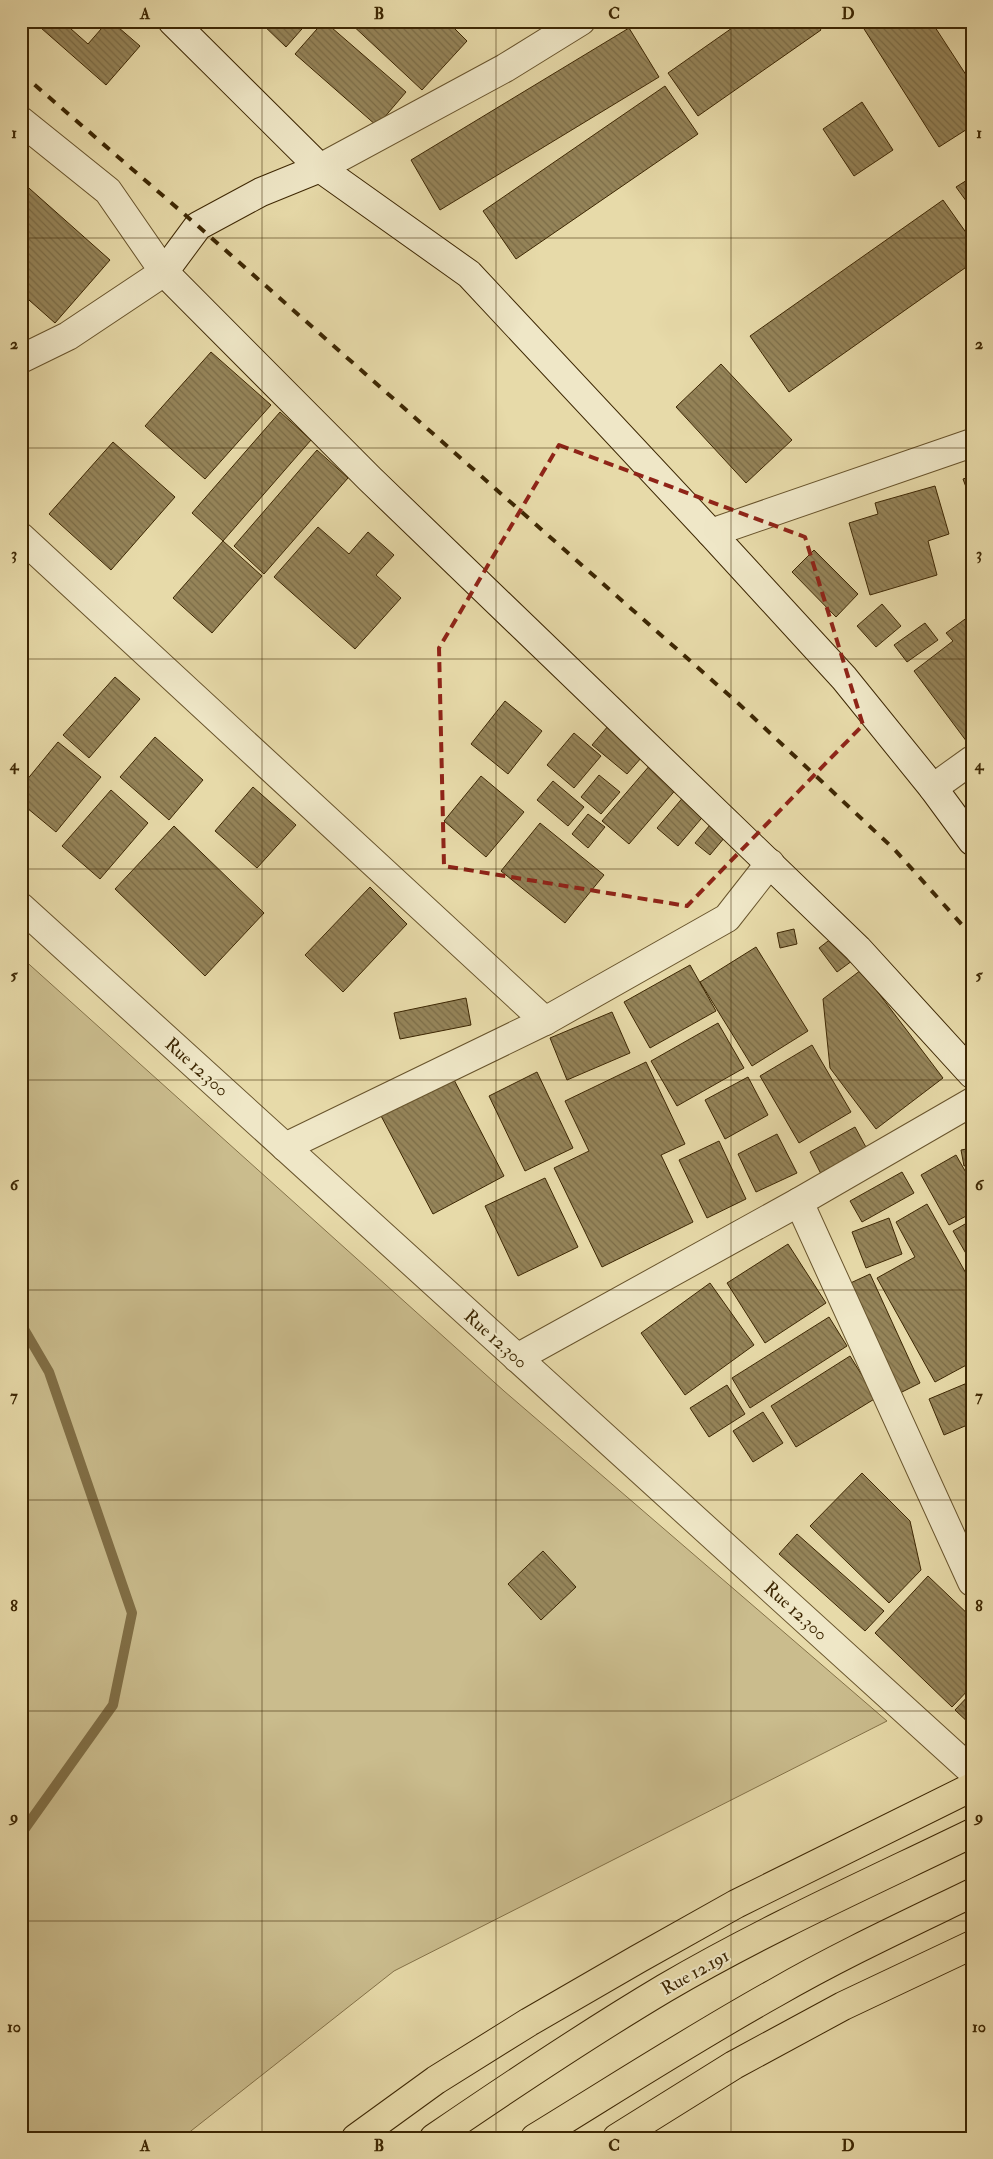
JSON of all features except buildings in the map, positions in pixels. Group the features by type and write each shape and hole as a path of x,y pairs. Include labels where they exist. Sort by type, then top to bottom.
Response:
{"main road":[{"path":"356,2138 436,2080 529,2022 630,1964 736,1904 972,1787"},
{"name":"Rue 12.191","path":"434,2138 499,2094 665,1988 740,1947 972,1833"},
{"path":"535,2138 689,2043 842,1956 972,1893"},
{"path":"617,2138 734,2064 843,2006 972,1945"}],"street":[{"path":"172,21 320,168 469,274 712,533 844,678 934,788 972,841"},
{"path":"21,359 68,336 164,272 198,226 262,192 320,168 505,68 581,21"},
{"path":"21,121 108,191 164,272 370,479 858,949 972,1074"},
{"path":"712,533 972,444"},
{"path":"21,537 545,1021"},
{"path":"934,788 972,760"},
{"path":"285,1147 545,1021 727,918 770,863"},
{"name":"Rue 12.300","path":"21,907 972,1771"},
{"path":"517,1358 800,1202 972,1102"},
{"path":"800,1202 972,1582"}],"highlighted area":[{"path":"559,445 805,537 863,725 687,906 444,866 439,648"}],"shaded area":[{"path":"21,957 504,1391 887,1721 394,1971 182,2138 21,2138"}],"waterway":[{"path":"21,1324 49,1372 132,1613 113,1705 21,1834"}],"railway":[{"path":"21,73 198,226 739,704 895,850 972,936"}]}
